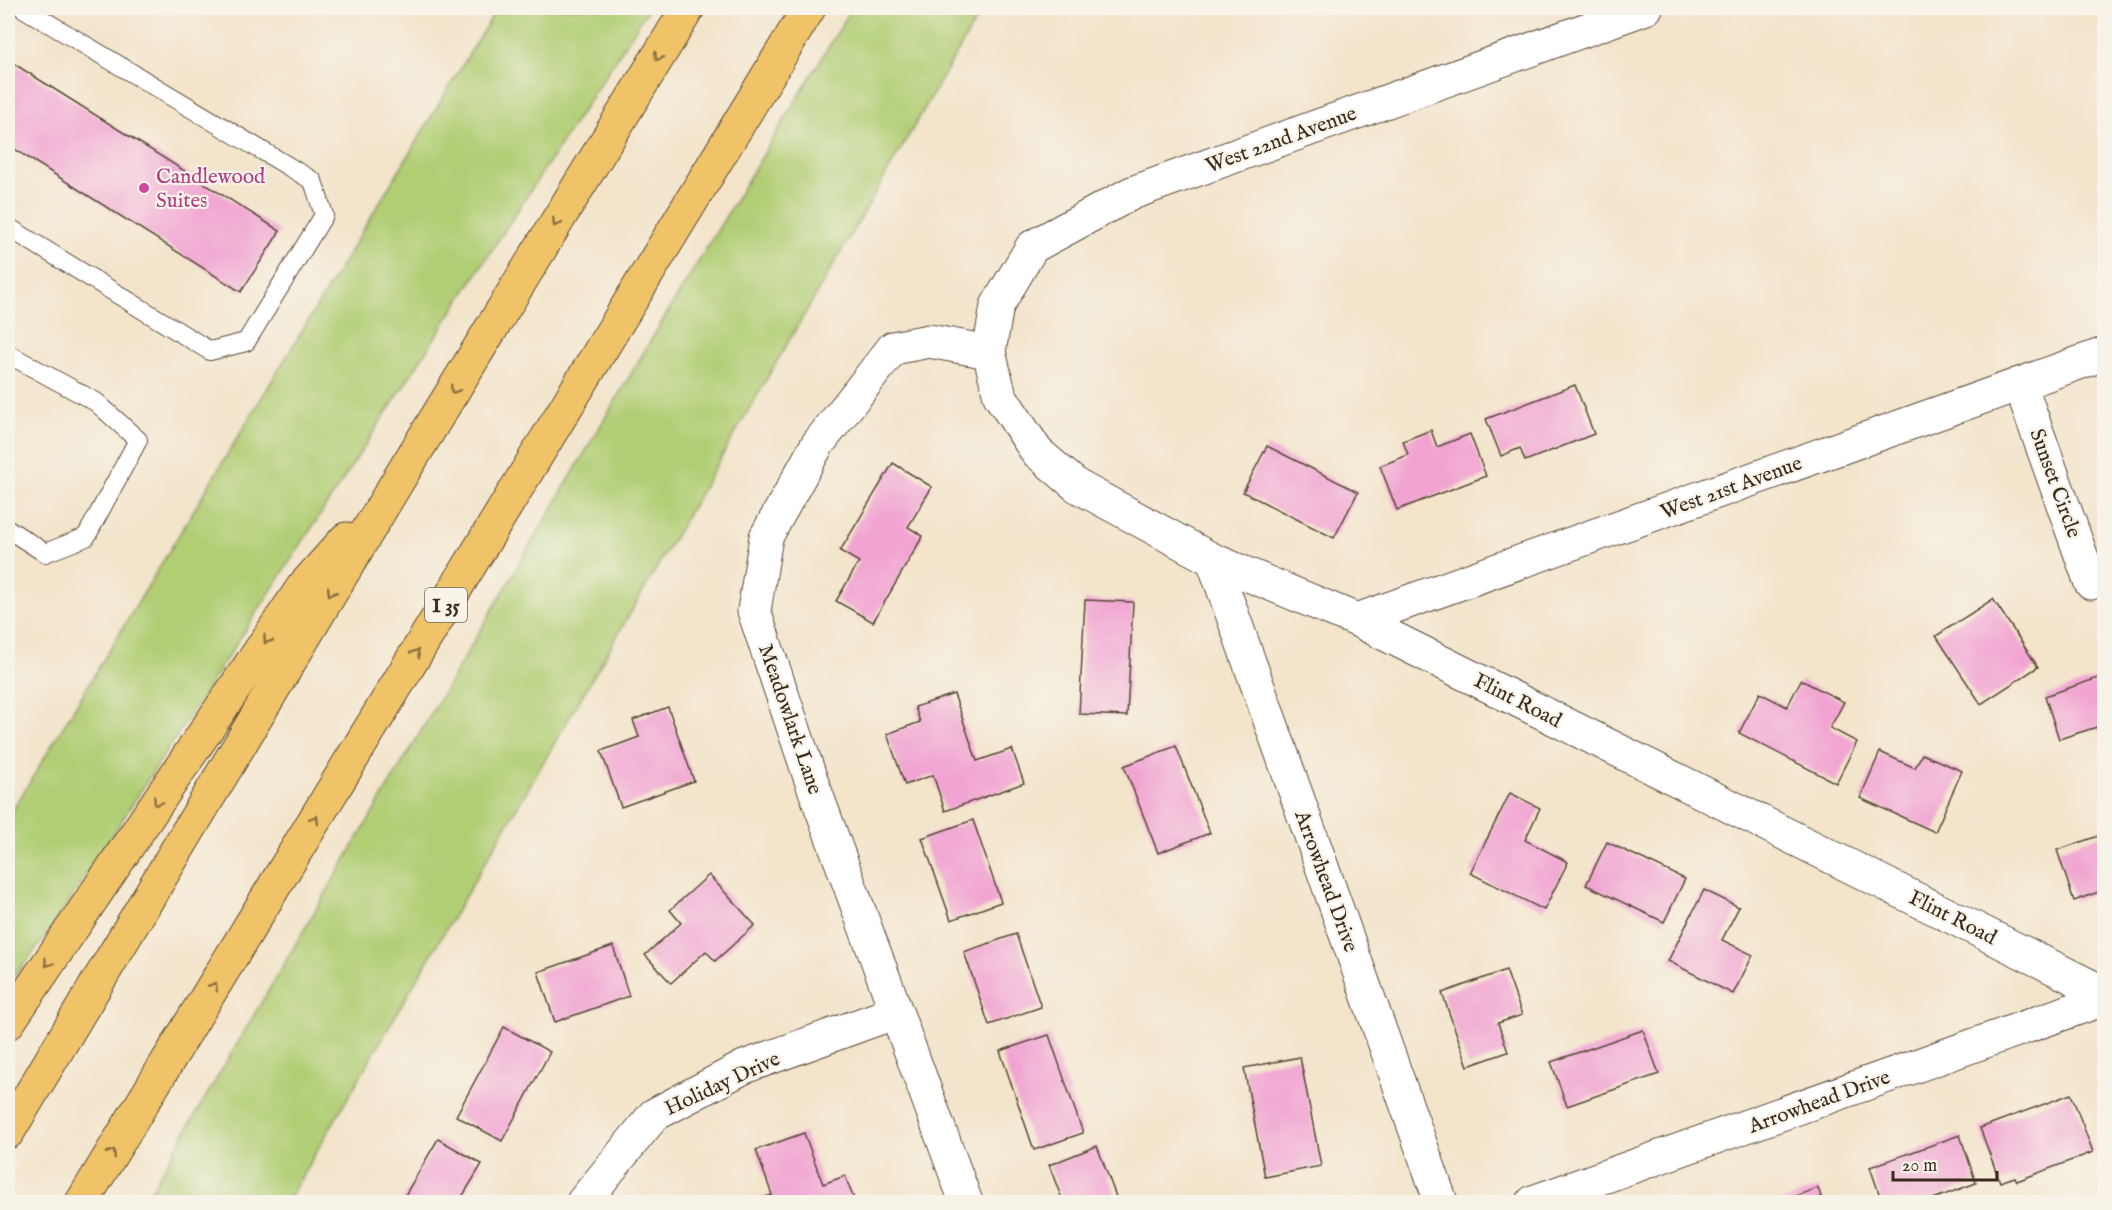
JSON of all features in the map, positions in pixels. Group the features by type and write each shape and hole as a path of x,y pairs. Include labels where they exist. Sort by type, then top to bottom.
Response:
{"highway":[{"path":"8,1132 397,482 688,8"},
{"name":"I 35","path":"82,1203 809,8"},
{"path":"8,1023 303,587 397,482"}],"street":[{"name":"West 22nd Avenue","path":"989,352 997,306 1032,247 1132,193 1646,8"},
{"name":"Meadowlark Lane","path":"966,1203 810,777 754,611 766,537 817,445 893,348 929,341 989,352"},
{"name":"Flint Road","path":"989,352 1000,396 1037,452 1077,486 1213,560 1358,620 2104,993"},
{"name":"West 21st Avenue","path":"1358,620 2104,354"},
{"name":"Sunset Circle","path":"2020,384 2091,583"},
{"name":"Arrowhead Drive","path":"1213,560 1441,1203"},
{"name":"Arrowhead Drive","path":"1533,1203 2104,999"},
{"name":"Holiday Drive","path":"583,1203 654,1114 744,1067 896,1012"}],"lane":[{"path":"8,13 22,8 313,181 324,215 246,342 210,351 8,227"},
{"path":"8,354 96,402 138,440 86,537 45,553 8,529"}],"green space":[{"path":"497,8 649,8 50,931 8,984 8,818"},
{"path":"852,8 983,8 287,1202 144,1202 654,335"}],"building":[{"name":"Candlewood Suites","path":"8,60 280,231 241,292 8,145"},
{"path":"1575,385 1594,434 1525,461 1520,448 1501,456 1486,419"},
{"path":"1431,430 1437,447 1470,434 1486,476 1397,510 1380,466 1408,455 1403,441"},
{"path":"1267,446 1358,492 1334,538 1243,492"},
{"path":"893,463 932,487 908,527 923,536 873,622 836,601 859,562 840,551"},
{"path":"1993,599 2038,667 1981,704 1936,636"},
{"path":"1085,600 1133,602 1127,716 1079,714"},
{"path":"2104,676 2104,738 2101,739 2097,727 2059,739 2045,696"},
{"path":"1801,680 1844,702 1830,728 1857,742 1836,783 1739,733 1760,693 1787,707"},
{"path":"954,694 977,761 1012,749 1024,783 945,811 933,775 905,785 887,734 920,722 915,707"},
{"path":"668,707 694,781 621,807 601,751 639,737 633,720"},
{"path":"1176,746 1210,833 1158,853 1124,766"},
{"path":"1880,752 1915,768 1922,754 1962,771 1935,832 1860,798"},
{"path":"1510,793 1540,808 1525,840 1568,862 1544,910 1470,873"},
{"path":"973,820 1001,902 951,920 922,838"},
{"path":"2104,834 2104,890 2074,901 2057,850"},
{"path":"1607,842 1685,879 1664,922 1586,885"},
{"path":"709,875 755,925 715,961 706,951 671,983 645,955 681,923 670,910"},
{"path":"1704,890 1739,907 1722,940 1753,955 1733,994 1668,961"},
{"path":"1016,934 1041,1007 989,1025 964,952"},
{"path":"613,946 629,996 555,1022 538,972"},
{"path":"1506,970 1522,1015 1498,1023 1508,1052 1468,1066 1442,993"},
{"path":"504,1027 550,1052 502,1141 456,1116"},
{"path":"1643,1030 1659,1074 1567,1106 1551,1062"},
{"path":"1049,1035 1083,1133 1034,1150 1000,1051"},
{"path":"1300,1057 1321,1166 1265,1177 1244,1068"},
{"path":"2071,1094 2093,1152 2017,1181 2015,1177 2000,1182 1980,1128"},
{"path":"804,1133 823,1184 845,1176 855,1202 751,1202 772,1195 756,1150"},
{"path":"1960,1135 1976,1183 1925,1202 1882,1202 1870,1167"},
{"path":"438,1139 482,1164 459,1202 401,1202"},
{"path":"1097,1146 1118,1202 1063,1202 1049,1165"},
{"path":"1818,1188 1823,1202 1779,1202"}],"place":[{"name":"Candlewood Suites","path":"144,188"}]}
